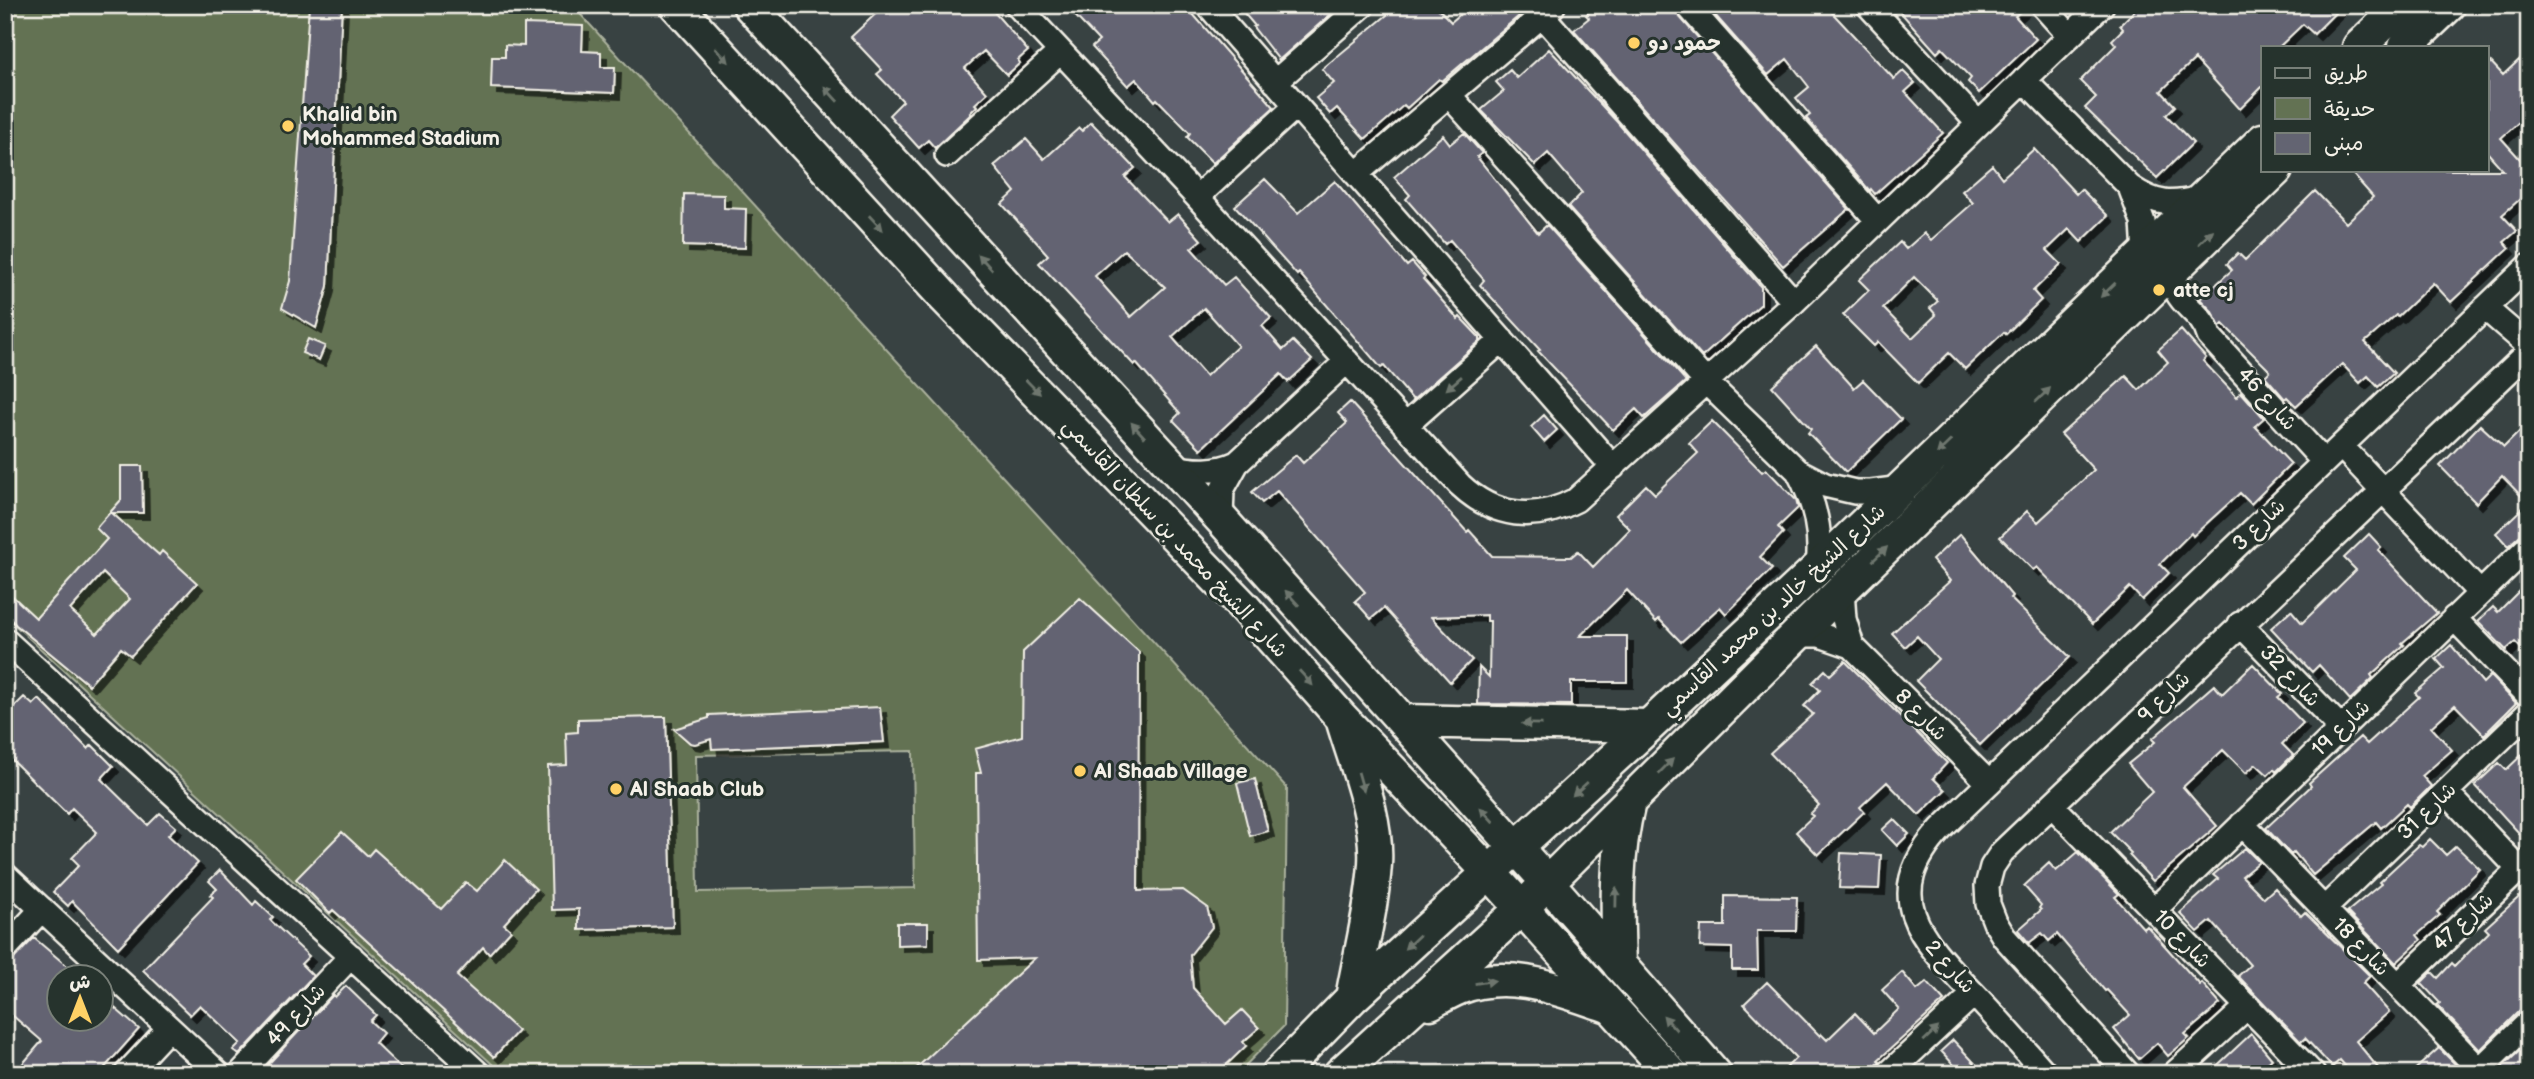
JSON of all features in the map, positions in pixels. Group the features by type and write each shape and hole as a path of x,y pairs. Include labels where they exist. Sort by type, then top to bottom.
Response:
{"main road":[{"name":"شارع الشيخ محمد بن سلطان القاسمي","path":"676,5 945,298 1242,606 1341,717 1489,872 1672,1074"},
{"name":"شارع الشيخ محمد بن سلطان القاسمي","path":"749,5 1221,519 1716,1074"},
{"path":"2360,46 2403,5"},
{"path":"2406,46 2449,5"},
{"name":"شارع الشيخ خالد بن محمد القاسمي","path":"1278,1074 1352,998 1818,568 2261,142"},
{"name":"شارع الشيخ خالد بن محمد القاسمي","path":"1340,1074 1548,883 1842,590 2274,172"},
{"path":"1341,717 1364,791 1375,862 1369,913 1352,998"},
{"path":"1403,721 1649,726"},
{"path":"1619,965 1617,870 1622,828 1629,802"},
{"path":"1400,1018 1460,987 1491,981 1522,980 1609,1006"}],"street":[{"path":"1017,5 1472,496 1500,511 1532,515 1562,508 1576,500 1613,467 1794,302 2102,5"},
{"path":"1208,5 1613,467"},
{"path":"1275,82 1363,5"},
{"path":"1687,5 1878,221"},
{"path":"1868,5 1978,123"},
{"path":"2042,5 2070,36"},
{"path":"1356,174 1548,10 1794,302"},
{"path":"947,155 1059,52"},
{"path":"2024,80 2130,187 2144,197 2162,203 2180,203 2203,198"},
{"path":"1449,95 1706,383 1798,471 1825,485 1848,491 1871,492 1902,488"},
{"path":"1197,197 1296,106"},
{"path":"2130,187 2142,214 2145,254"},
{"name":"شارع 46","path":"2175,266 2173,275 2176,292 2205,326 2209,336 2324,463"},
{"name":"شارع 3","path":"1989,783 2529,266"},
{"name":"شارع 46","path":"2143,298 2169,303 2199,333 2209,336"},
{"path":"2486,308 2529,346"},
{"path":"1405,426 1502,340"},
{"name":"شارع 9","path":"2128,1074 2004,937 1988,904 1987,886 1992,867 2002,852 2529,352"},
{"path":"1172,467 1205,471 1227,468 1237,463 1347,361"},
{"path":"2341,446 2480,593"},
{"path":"1221,519 1223,490 1237,463"},
{"path":"1798,471 1817,518 1820,551 1818,568"},
{"name":"شارع 19","path":"2154,910 2529,546"},
{"path":"1842,590 1844,619 1852,646"},
{"path":"2454,618 2529,696"},
{"name":"شارع 32","path":"2240,624 2341,728"},
{"name":"شارع 8","path":"1797,635 1820,635 1852,646 1989,783"},
{"path":"5,640 479,1074"},
{"name":"شارع 31","path":"2324,909 2529,712"},
{"name":"شارع 2","path":"1989,783 1930,841 1915,864 1910,882 1911,901 1918,929 1938,957 2046,1074"},
{"path":"2446,792 2524,865"},
{"name":"شارع 10","path":"2052,805 2313,1074"},
{"name":"شارع 18","path":"2242,824 2398,985 2477,1072"},
{"name":"شارع 47","path":"2398,985 2524,865"},
{"path":"5,875 219,1074"},
{"path":"5,949 42,909"},
{"name":"شارع 49","path":"240,1074 351,956"},
{"path":"1888,1074 1974,994"},
{"path":"2174,1074 2248,1006"},
{"path":"2477,1072 2529,1022"},
{"path":"126,1074 169,1028"}],"green space":[{"path":"5,5 572,5 1287,788 1284,1026 1237,1074 503,1074 5,616","holes":["913,751 915,888 698,892 696,755"]}],"building":[{"path":"309,5 342,5 328,286 316,328 282,308 290,281"},
{"path":"885,5 988,5 1028,51 1007,75 984,51 965,68 987,93 975,104 977,106 971,114 935,148 928,140 919,148 889,115 903,101 877,74 882,70 851,37"},
{"path":"1065,5 1185,5 1274,107 1213,163 1187,137 1190,133 1157,99 1155,101 1136,79 1128,86 1092,47 1099,41"},
{"path":"1237,5 1341,5 1279,60"},
{"path":"1399,5 1435,5 1451,22 1471,5 1532,5 1442,81 1439,79 1407,108 1404,105 1365,139 1337,108 1330,114 1316,98 1334,83 1322,69"},
{"path":"1598,5 1673,5 1677,14 1849,209 1783,266 1574,30 1589,18 1586,15"},
{"path":"1706,5 1825,5 1894,79 1903,71 1915,83 1905,92 1943,133 1875,194 1806,118 1810,115 1796,98 1809,87 1787,59 1768,75"},
{"path":"1894,5 2028,5 2015,16 2036,39 1979,93 1968,82 1971,78 1942,48 1937,53"},
{"path":"2140,5 2343,5 2314,34 2303,24 2280,46 2261,46 2261,88 2240,109 2195,59 2161,91 2175,106 2166,115 2193,143 2157,178 2085,108 2096,97 2080,81 2116,45 2112,40 2123,29 2120,25"},
{"path":"524,24 583,26 582,51 601,52 601,67 615,67 614,93 491,88 492,57 505,57 505,45 524,46"},
{"path":"1549,49 1617,122 1761,287 1761,304 1702,357 1568,207 1582,193 1548,153 1535,165 1481,110 1504,91 1496,82 1510,70 1517,78"},
{"path":"2488,59 2503,75 2519,60 2529,71 2529,113 2501,138 2529,169 2529,191 2502,215 2517,231 2504,242 2509,248 2451,302 2433,283 2365,342 2394,373 2378,387 2368,376 2360,383 2342,364 2296,406 2287,397 2285,399 2265,376 2270,371 2223,324 2220,327 2211,310 2200,299 2232,270 2227,264 2238,253 2245,260 2315,191 2346,223 2373,197 2351,172 2503,170 2488,153"},
{"path":"1091,122 1135,168 1125,177 1168,222 1178,214 1201,240 1191,248 1224,285 1234,277 1271,318 1262,326 1283,350 1293,341 1312,360 1288,382 1281,374 1201,449 1173,420 1180,413 1136,363 1134,365 1039,263 1048,255 1002,204 1015,192 994,166 1026,139 1044,159 1079,128 1082,131","holes":["1124,250 1165,287 1131,317 1095,276","1204,308 1238,346 1206,376 1172,337"]},
{"path":"1464,133 1482,153 1477,157 1538,233 1547,225 1686,381 1644,418 1636,409 1613,430 1480,285 1484,280 1450,240 1445,244 1406,199 1410,195 1394,177 1443,135 1450,144"},
{"path":"2034,149 2076,194 2081,189 2108,216 2081,242 2069,229 2047,250 2061,264 2033,291 2041,300 2006,334 2004,332 1965,369 1949,353 1918,383 1878,342 1874,346 1843,315 1869,290 1859,280 1900,242 1906,249 1924,233 1931,240 1973,203 1962,191 1992,165 2002,178","holes":["1914,277 1938,301 1930,308 1936,315 1912,338 1883,308"]},
{"path":"1265,179 1298,213 1335,181 1407,266 1412,262 1425,277 1423,279 1480,341 1413,400 1235,206"},
{"path":"684,194 724,195 724,208 746,209 745,248 683,246"},
{"path":"2181,330 2206,358 2203,361 2237,397 2241,392 2264,418 2255,426 2291,464 2251,504 2240,493 2193,536 2191,533 2160,564 2169,573 2142,600 2130,587 2092,624 2037,567 2033,570 2000,537 2027,511 2038,522 2094,470 2061,434 2126,376 2139,390 2168,362 2158,350"},
{"path":"308,339 325,346 319,360 302,353"},
{"path":"1816,346 1854,388 1863,380 1901,419 1846,472 1808,433 1811,429 1772,386"},
{"path":"1350,402 1467,532 1469,530 1492,556 1571,557 1578,551 1593,567 1630,529 1616,515 1646,485 1655,494 1698,453 1689,443 1712,421 1762,472 1766,469 1796,500 1798,508 1778,527 1783,533 1760,557 1772,569 1726,614 1720,607 1681,642 1659,619 1656,622 1627,590 1580,636 1627,636 1627,682 1571,682 1571,705 1478,704 1479,667 1489,677 1490,621 1487,621 1487,615 1431,617 1472,660 1450,682 1384,608 1371,619 1355,601 1365,592 1277,491 1262,503 1252,492 1296,455 1303,463 1347,423 1338,413"},
{"path":"1544,415 1557,430 1544,442 1531,427"},
{"path":"2529,422 2529,531 2508,546 2496,533 2528,503 2502,476 2476,503 2440,466 2480,425 2504,447"},
{"path":"121,466 142,466 143,513 112,513 159,555 162,551 197,583 131,656 121,648 89,685 5,613 5,589 36,618 107,539 96,528 121,500","holes":["103,573 130,599 97,634 70,610"]},
{"path":"1960,534 2012,596 2010,598 2070,657 1980,745 1916,681 1938,659 1917,636 1905,647 1892,633 1950,581 1932,560"},
{"path":"2369,534 2381,547 2378,550 2437,613 2402,643 2404,645 2371,675 2373,678 2350,700 2319,665 2312,672 2271,628 2291,610 2302,623 2356,570 2344,558"},
{"path":"2529,581 2529,656 2515,642 2506,650 2478,621 2493,607 2498,612"},
{"name":"Al Shaab Village","path":"1080,598 1139,652 1138,891 1183,890 1207,907 1212,927 1190,955 1193,988 1226,1024 1242,1010 1259,1028 1243,1042 1246,1046 1217,1074 910,1074 1035,958 978,960 976,773 981,773 975,749 1022,736 1023,652"},
{"path":"2451,645 2483,683 2490,676 2516,703 2484,735 2455,705 2431,727 2452,750 2422,776 2431,786 2410,807 2407,804 2381,828 2376,822 2313,875 2294,852 2291,855 2266,828 2311,786 2309,783 2360,737 2367,744 2419,697 2415,693 2444,668 2436,659"},
{"path":"1845,661 1947,763 1933,778 1945,790 1919,815 1887,782 1860,807 1864,812 1818,855 1796,832 1813,816 1810,814 1819,805 1770,753 1813,714 1804,706 1820,690 1812,683 1825,670 1830,675"},
{"path":"2253,664 2282,694 2278,697 2303,723 2282,744 2293,755 2276,772 2274,769 2268,775 2256,764 2246,773 2223,750 2183,787 2217,826 2153,881 2110,832 2152,792 2128,764 2155,742 2152,739 2214,685 2222,694"},
{"path":"24,697 33,705 39,699 88,749 92,745 113,766 101,779 148,825 160,813 176,827 168,835 198,863 118,948 72,901 68,906 53,892 79,865 72,858 97,832 72,808 67,814 5,753 5,716"},
{"path":"880,707 884,742 712,749 711,739 690,743 674,729 709,718 709,715"},
{"path":"666,717 673,927 579,930 579,909 552,910 548,766 567,765 566,733 578,732 578,719"},
{"path":"2529,748 2529,844 2475,785 2499,763 2506,770"},
{"path":"1255,779 1268,831 1250,836 1237,783"},
{"path":"1894,819 1909,834 1897,846 1882,830"},
{"path":"342,832 368,856 374,849 441,909 466,882 477,891 505,860 536,889 504,924 511,930 489,954 483,947 457,976 518,1031 494,1057 333,910 330,913 296,879"},
{"path":"2430,839 2446,855 2456,846 2480,869 2437,912 2440,915 2417,935 2421,940 2396,963 2347,912 2381,884 2379,882 2419,845 2422,847"},
{"path":"2245,848 2259,862 2242,876 2264,898 2275,888 2301,916 2305,912 2370,976 2363,983 2389,1012 2356,1041 2383,1074 2352,1074 2340,1060 2332,1067 2305,1038 2301,1042 2238,976 2250,965 2211,921 2198,932 2180,913 2218,879 2213,875"},
{"path":"2078,852 2119,894 2115,897 2144,929 2147,926 2220,1004 2185,1034 2189,1038 2168,1056 2157,1043 2139,1059 2114,1029 2130,1015 2107,990 2105,991 2057,934 2049,941 2042,933 2029,943 2018,930 2041,910 2041,905 2024,886 2049,863 2056,871"},
{"path":"1841,853 1881,855 1879,889 1839,888"},
{"path":"220,870 253,905 256,901 273,917 270,920 309,956 301,964 313,976 239,1055 233,1050 240,1043 200,1005 190,1015 143,970 213,897 210,895 217,889 209,881"},
{"path":"2529,888 2529,1001 2480,1050 2437,1005 2440,1003 2421,983 2432,972 2438,978 2452,963 2455,966 2489,932 2485,928"},
{"path":"1725,896 1797,897 1796,931 1757,931 1758,970 1732,970 1732,948 1700,947 1701,926 1725,926"},
{"path":"897,923 928,923 928,944 897,945"},
{"path":"34,938 65,964 46,964 46,1034 116,1034 116,1009 139,1029 99,1074 28,1074 20,1067 42,1041 5,1009 5,968"},
{"path":"1902,972 1917,990 1927,982 1944,1001 1878,1060 1880,1062 1868,1074 1780,1074 1796,1058 1744,1004 1767,982 1827,1040 1855,1013 1874,1033 1899,1009 1882,990"},
{"path":"346,986 376,1015 370,1021 383,1033 375,1043 407,1074 259,1074 333,995 335,997"},
{"path":"2251,1034 2272,1059 2255,1074 2208,1074"},
{"path":"1953,1040 1985,1074 1945,1074 1954,1065 1941,1051"},
{"path":"2524,1047 2529,1052 2529,1074 2509,1074 2502,1067"},
{"path":"2439,1048 2460,1069 2455,1074 2410,1074"}],"place":[{"name":"حمود دو","path":"1634,43"},
{"name":"Khalid bin Mohammed Stadium","path":"288,126"},
{"name":"atte cj","path":"2159,290"},
{"name":"Al Shaab Village","path":"1080,771"},
{"name":"Al Shaab Club","path":"616,789"}]}
